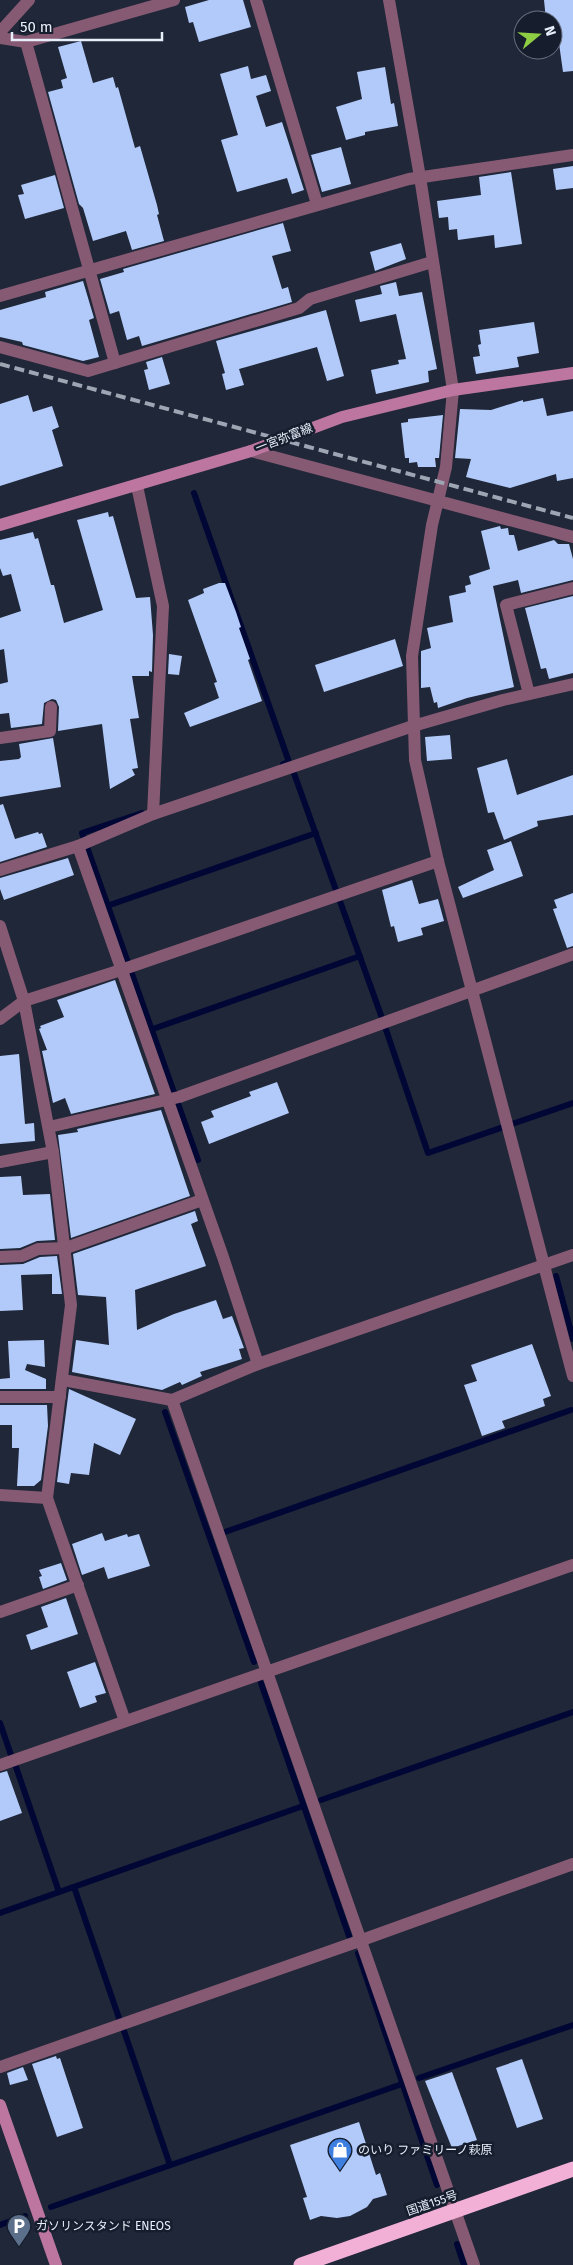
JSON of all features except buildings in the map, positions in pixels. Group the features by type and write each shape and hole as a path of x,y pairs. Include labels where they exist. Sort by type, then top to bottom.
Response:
{"highway":[{"name":"国道155号","path":"301,2265 573,2169"}],"main road":[{"name":"一宮弥富線","path":"0,526 251,451 342,417 453,390 573,373"},
{"path":"0,2105 56,2265"}],"street":[{"path":"0,32 29,0"},
{"path":"0,38 26,42 174,0"},
{"path":"256,0 317,204"},
{"path":"389,0 420,176 453,390 446,467 432,525 412,656 415,760 438,862 573,1376"},
{"path":"26,42 115,363"},
{"path":"0,296 420,176 573,155"},
{"path":"0,347 88,371 300,308 310,299 432,262"},
{"path":"251,451 573,537"},
{"path":"137,486 163,606 152,814"},
{"path":"529,694 506,605 573,588"},
{"path":"0,870 78,846 152,814 413,726 573,684"},
{"path":"0,738 50,731 51,707"},
{"path":"78,846 258,1364"},
{"path":"0,1019 24,1001 122,970 438,862"},
{"path":"0,926 24,1001 49,1126 66,1248 71,1305 47,1498 125,1721"},
{"path":"49,1126 179,1097 573,954"},
{"path":"0,1162 53,1152"},
{"path":"0,1257 22,1256 38,1249 66,1248 202,1200"},
{"path":"63,1380 172,1400 258,1364 573,1255"},
{"path":"0,1397 60,1397"},
{"path":"172,1400 474,2265"},
{"path":"0,1495 47,1498"},
{"path":"0,1765 573,1566"},
{"path":"0,1612 78,1585"},
{"path":"0,2067 573,1864"}],"waterway":[{"path":"194,493 289,762 283,764"},
{"path":"291,765 382,1018 428,1153 573,1103"},
{"path":"142,813 82,833 198,1160"},
{"path":"107,906 316,833"},
{"path":"150,1030 360,956"},
{"path":"556,1276 573,1339"},
{"path":"225,1532 571,1410"},
{"path":"165,1412 254,1662"},
{"path":"261,1683 349,1936"},
{"path":"321,1800 573,1712"},
{"path":"0,1723 11,1755"},
{"path":"16,1767 59,1892"},
{"path":"0,1913 303,1806"},
{"path":"74,1887 120,2021"},
{"path":"358,1953 437,2185"},
{"path":"419,2078 573,2025"},
{"path":"124,2031 170,2165"},
{"path":"51,2207 402,2084"},
{"path":"0,2225 25,2216"},
{"path":"457,2244 464,2265"}],"railway":[{"path":"0,364 573,518"}],"place":[{"name":"のいり ファミリーノ萩原","path":"340,2171"},
{"name":"ガソリンスタンド ENEOS","path":"19,2247"}]}
